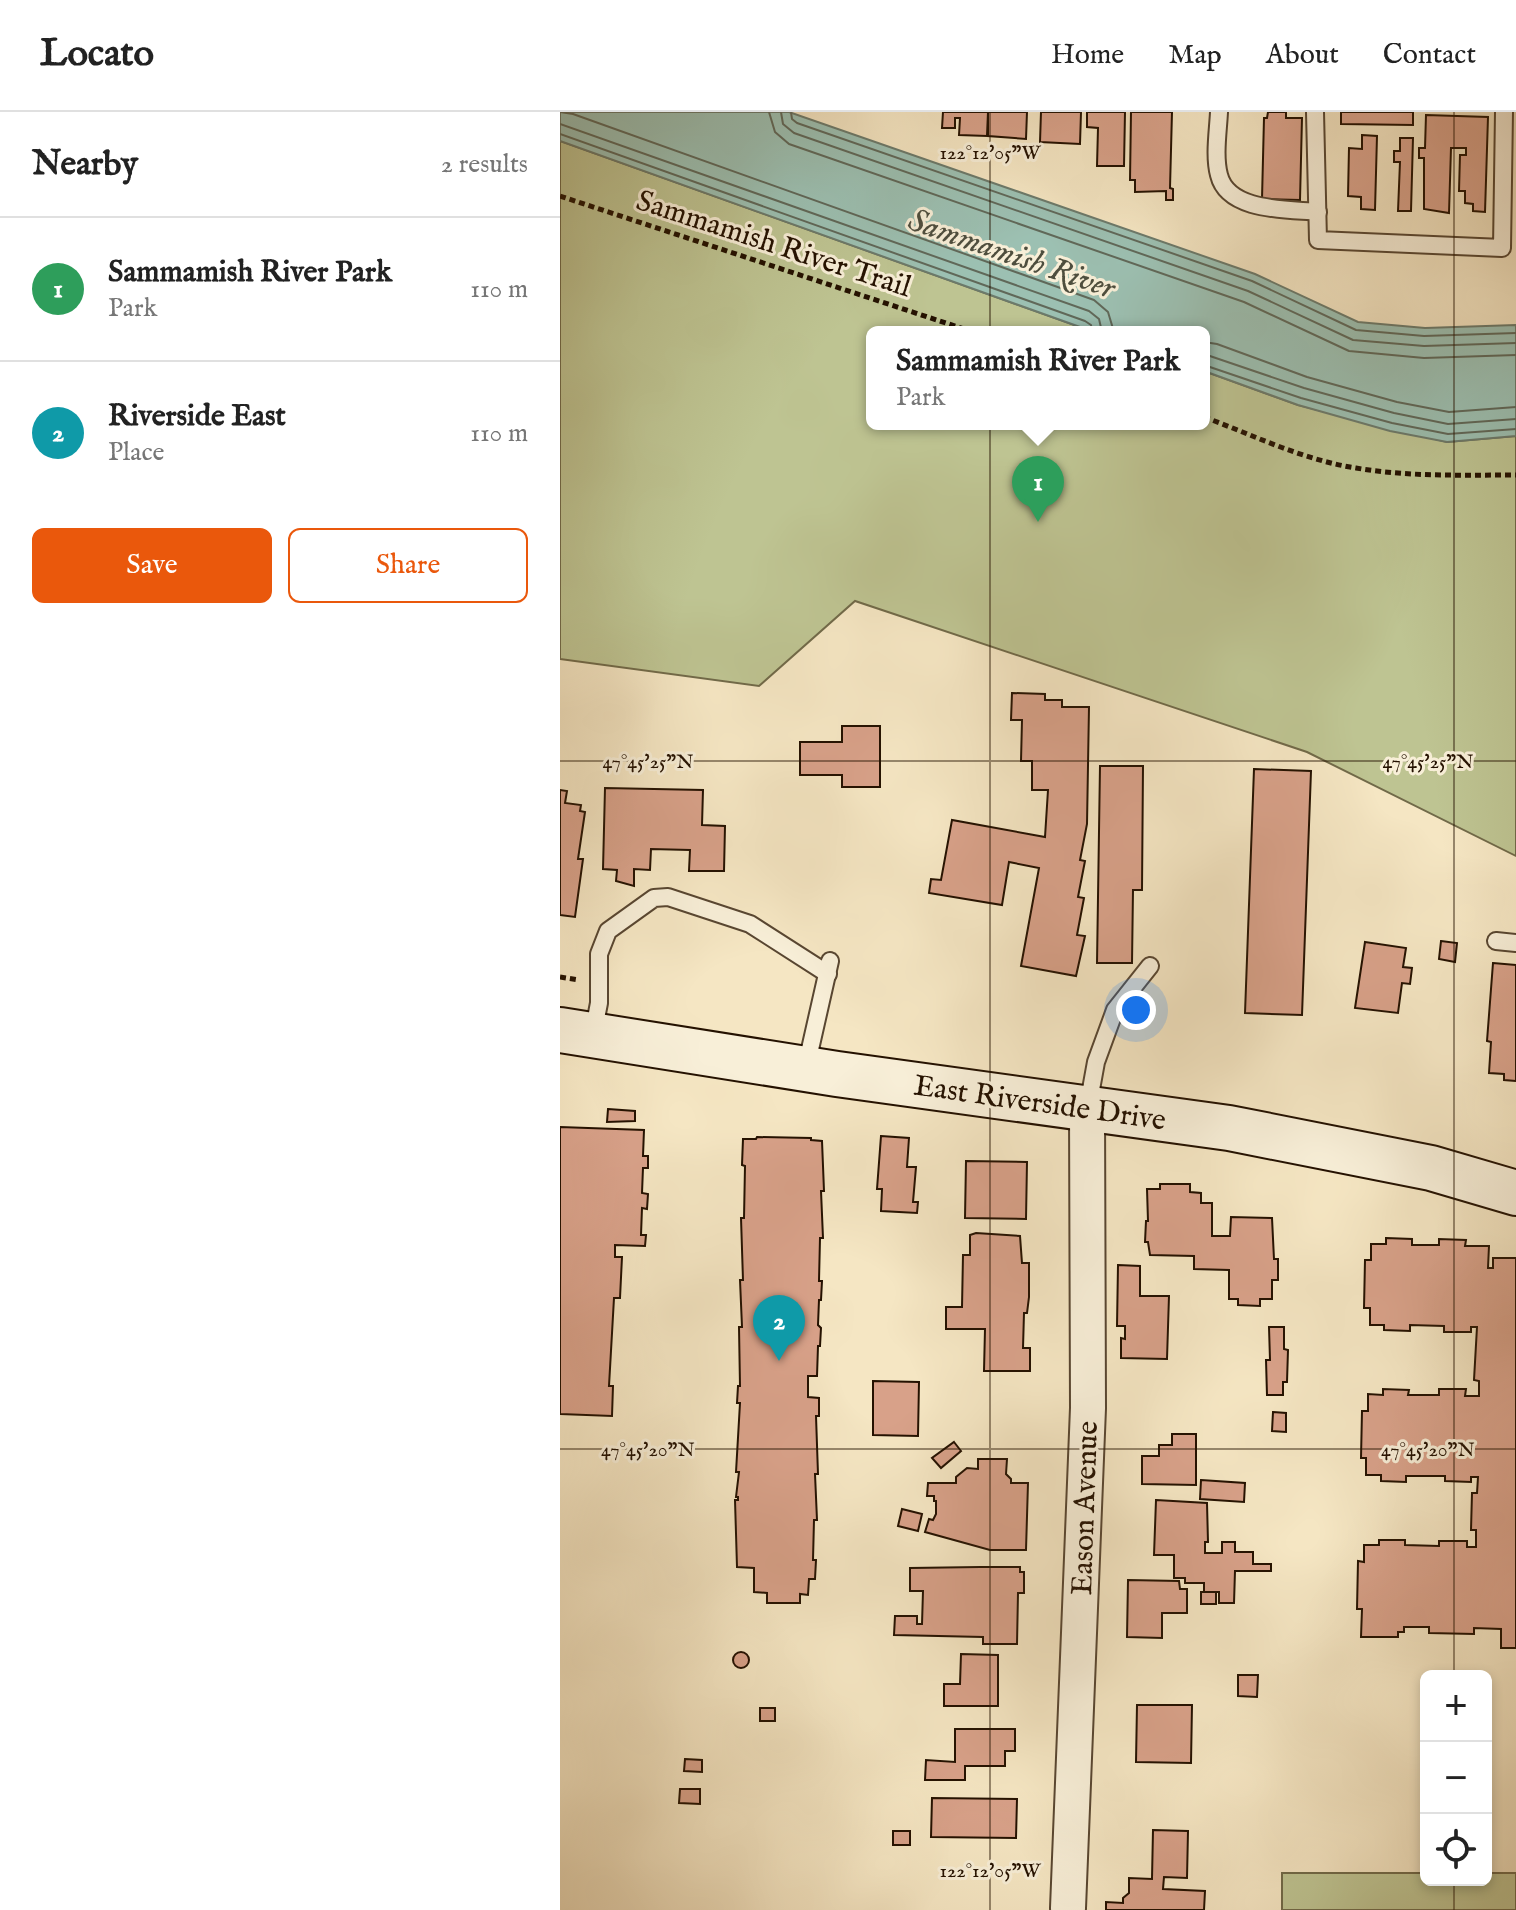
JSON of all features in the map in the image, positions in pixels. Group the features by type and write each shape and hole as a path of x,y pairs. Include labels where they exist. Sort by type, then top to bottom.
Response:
{"main road":[{"name":"East Riverside Drive","path":"576,1033 805,1069 1229,1128 1431,1168 1516,1193"}],"street":[{"name":"Eason Avenue","path":"1068,1908 1088,1408 1087,1108"}],"lane":[{"path":"1219,112 1219,177 1228,190 1244,204 1318,212"},
{"path":"1315,112 1318,240 1502,248 1504,112"},
{"path":"576,1033 599,1003 599,954 608,931 654,898 668,897 750,924 829,967 805,1069"},
{"path":"1496,941 1516,943"},
{"path":"1087,1108 1096,1062 1115,1010 1150,966"}],"path":[{"name":"Sammamish River Trail","path":"560,196 955,326"},
{"path":"1210,419 1315,459 1354,468 1398,474 1516,475"}],"green space":[{"path":"560,141 1077,326 866,326 866,430 1210,430 1210,373 1298,405 1447,442 1516,436 1516,856 1307,752 855,601 759,686 560,659"},
{"path":"1282,1873 1420,1873 1420,1886 1492,1886 1492,1873 1516,1873 1516,1910 1282,1910"}],"water":[{"name":"Sammamish River","path":"560,112 789,112 1255,274 1358,322 1425,328 1516,325 1516,436 1447,442 1390,431 1298,405 1210,373 1210,326 1077,326 560,141"}],"building":[{"path":"943,112 988,112 987,136 959,135 960,118 955,118 955,128 942,128"},
{"path":"988,112 1027,112 1026,139 988,136"},
{"path":"1041,112 1081,112 1080,144 1040,142"},
{"path":"1087,112 1125,112 1124,166 1097,166 1098,128 1087,127"},
{"path":"1131,112 1172,112 1170,188 1173,189 1173,200 1166,200 1166,191 1135,192 1135,180 1130,180"},
{"path":"1268,112 1286,112 1286,118 1302,118 1300,200 1262,199 1264,118 1267,118"},
{"path":"1341,112 1413,112 1413,125 1341,124"},
{"path":"1426,115 1488,117 1485,212 1473,211 1473,204 1465,203 1465,191 1459,191 1460,155 1466,155 1466,148 1451,148 1449,213 1424,209 1424,158 1419,158 1419,148 1425,148"},
{"path":"1362,135 1377,136 1375,210 1361,209 1361,197 1348,196 1349,148 1362,149"},
{"path":"1400,138 1413,138 1411,211 1398,211 1400,162 1394,162 1394,151 1400,151"},
{"path":"1012,693 1045,694 1045,700 1062,700 1062,707 1089,707 1087,824 1080,860 1085,861 1078,897 1084,898 1077,935 1085,936 1076,976 1021,966 1039,868 1009,862 1002,905 929,893 931,879 941,880 952,820 1045,837 1048,790 1032,790 1032,761 1021,761 1022,720 1011,720"},
{"path":"842,726 880,726 880,787 842,787 842,775 800,775 800,742 842,742"},
{"path":"1100,766 1143,766 1142,890 1133,890 1132,963 1097,963"},
{"path":"1254,769 1311,771 1302,1015 1245,1013"},
{"path":"605,788 703,790 702,825 725,826 724,871 689,871 690,850 651,849 650,870 634,869 634,886 616,881 617,870 603,869"},
{"path":"560,790 567,791 565,803 581,805 580,811 585,812 578,859 583,859 575,917 560,915"},
{"path":"1441,941 1457,943 1455,962 1439,959"},
{"path":"1365,942 1406,948 1403,967 1412,968 1410,984 1402,983 1398,1013 1355,1008"},
{"path":"1493,963 1516,965 1516,1081 1504,1080 1504,1074 1489,1073 1491,1042 1487,1041"},
{"path":"608,1109 635,1111 635,1121 607,1122"},
{"path":"560,1127 644,1130 643,1156 648,1156 648,1168 643,1168 642,1193 648,1194 647,1209 642,1208 641,1235 646,1235 645,1246 615,1245 615,1257 622,1257 620,1298 614,1298 609,1386 613,1386 612,1416 560,1414"},
{"path":"881,1136 909,1138 907,1167 916,1167 913,1202 918,1202 917,1213 881,1211 882,1189 877,1189"},
{"path":"743,1139 822,1141 824,1191 821,1191 820,1346 817,1376 808,1376 808,1397 819,1398 819,1416 816,1416 818,1474 815,1474 817,1520 814,1520 813,1560 816,1560 815,1579 809,1579 808,1595 800,1594 800,1603 767,1603 767,1593 754,1592 754,1568 737,1567 735,1500 738,1500 739,1472 736,1472 740,1403 737,1403 740,1386 739,1327 742,1327 740,1280 743,1280"},
{"path":"966,1161 1027,1162 1026,1219 965,1218"},
{"path":"1160,1184 1190,1184 1190,1192 1201,1193 1201,1203 1212,1203 1212,1236 1230,1236 1231,1217 1272,1218 1278,1280 1272,1280 1272,1299 1260,1299 1260,1306 1238,1305 1238,1299 1229,1299 1229,1270 1194,1269 1194,1256 1150,1255 1148,1242 1145,1242 1147,1189 1160,1189"},
{"path":"970,1235 1020,1236 1022,1263 1029,1263 1023,1348 1030,1348 1030,1371 984,1371 985,1329 946,1329 946,1307 962,1307 963,1255 970,1255"},
{"path":"1386,1238 1412,1239 1412,1245 1439,1245 1439,1239 1466,1240 1465,1246 1489,1246 1488,1268 1493,1268 1493,1258 1516,1258 1516,1648 1501,1648 1501,1629 1474,1628 1474,1634 1429,1633 1429,1627 1404,1627 1404,1632 1398,1632 1398,1637 1361,1637 1362,1609 1357,1609 1358,1561 1364,1562 1364,1545 1379,1545 1379,1540 1405,1540 1405,1545 1439,1546 1439,1541 1467,1541 1467,1547 1476,1547 1476,1530 1471,1530 1472,1493 1477,1493 1478,1477 1471,1477 1471,1482 1445,1481 1445,1476 1406,1476 1406,1482 1381,1481 1381,1475 1366,1475 1366,1458 1361,1458 1362,1411 1368,1411 1368,1394 1383,1395 1383,1389 1409,1390 1408,1395 1439,1395 1439,1389 1466,1389 1465,1396 1479,1396 1479,1381 1474,1380 1477,1327 1471,1327 1471,1332 1444,1332 1444,1326 1410,1325 1410,1331 1384,1330 1384,1325 1370,1325 1370,1308 1364,1308 1365,1260 1371,1260 1371,1244 1386,1244"},
{"path":"1118,1265 1140,1266 1140,1296 1169,1296 1167,1359 1121,1358 1121,1338 1125,1339 1125,1326 1117,1326"},
{"path":"1269,1327 1284,1327 1284,1349 1288,1350 1287,1382 1283,1382 1283,1395 1267,1395"},
{"path":"873,1381 919,1382 918,1436 873,1435"},
{"path":"1273,1412 1286,1413 1286,1432 1272,1431"},
{"path":"1172,1434 1196,1434 1196,1485 1142,1484 1142,1456 1159,1456 1159,1445 1172,1445"},
{"path":"954,1442 961,1451 941,1468 932,1458"},
{"path":"978,1459 1007,1459 1006,1474 1011,1483 1028,1483 1026,1550 990,1550 925,1532 929,1519 933,1520 936,1514 934,1496 927,1496 928,1483 956,1483 956,1477 967,1468 978,1469"},
{"path":"1201,1480 1245,1483 1244,1502 1200,1499"},
{"path":"1156,1500 1207,1503 1208,1542 1205,1542 1205,1553 1222,1553 1222,1542 1235,1542 1235,1552 1253,1552 1253,1564 1271,1564 1271,1571 1235,1571 1234,1603 1219,1603 1219,1592 1204,1592 1204,1583 1185,1583 1185,1578 1174,1578 1174,1555 1154,1555"},
{"path":"902,1509 922,1514 918,1531 898,1526"},
{"path":"1020,1567 1020,1572 1024,1572 1024,1593 1018,1593 1017,1644 983,1644 983,1637 894,1635 895,1616 917,1616 917,1624 922,1624 923,1591 910,1591 910,1568"},
{"path":"1128,1580 1179,1581 1180,1589 1187,1589 1187,1613 1162,1613 1162,1638 1127,1637"},
{"path":"1201,1592 1216,1592 1216,1604 1201,1604"},
{"path":"741,1652 747,1654 747,1666 741,1668 735,1666 733,1660 735,1654"},
{"path":"961,1654 998,1655 998,1706 944,1706 944,1684 960,1684"},
{"path":"1238,1675 1258,1675 1257,1697 1238,1696"},
{"path":"1137,1705 1192,1705 1191,1763 1136,1762"},
{"path":"760,1708 775,1708 775,1721 760,1721"},
{"path":"955,1729 1015,1729 1015,1751 1005,1751 1005,1766 965,1766 965,1780 925,1780 926,1760 955,1762"},
{"path":"685,1759 702,1760 702,1772 684,1771"},
{"path":"680,1789 700,1789 700,1804 679,1803"},
{"path":"932,1798 1017,1799 1016,1838 931,1837"},
{"path":"1153,1830 1188,1831 1187,1878 1164,1877 1163,1889 1205,1891 1204,1910 1106,1910 1106,1902 1123,1903 1123,1898 1129,1893 1129,1878 1152,1879"},
{"path":"893,1831 910,1831 910,1845 893,1845"}],"place":[{"name":"Sammamish River Park","path":"1038,522"},
{"name":"Riverside East","path":"779,1361"}]}
